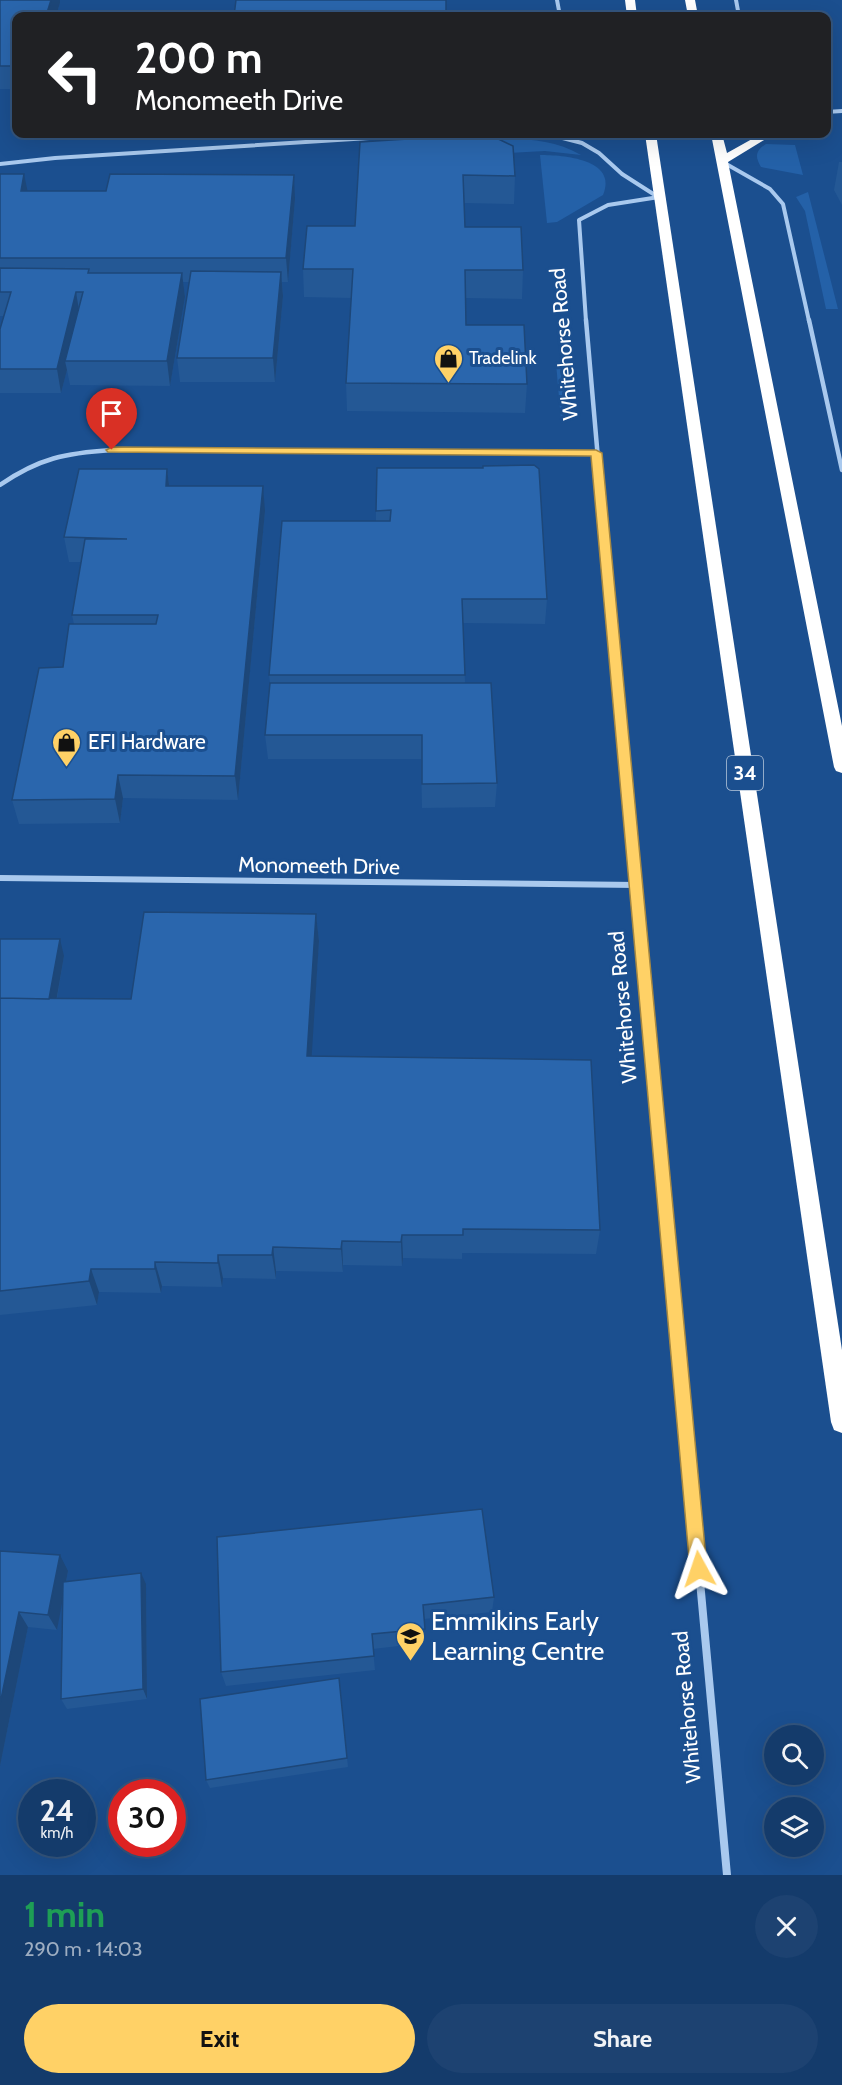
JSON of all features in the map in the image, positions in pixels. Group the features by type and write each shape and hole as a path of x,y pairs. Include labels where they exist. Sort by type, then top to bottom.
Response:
{"highway":[{"name":"34","path":"651,138 842,1422"},
{"path":"718,138 842,767"},
{"path":"721,160 761,138"}],"street":[{"path":"0,164 55,158 370,138"},
{"path":"563,138 582,143 599,153 622,174 659,197"},
{"path":"721,160 770,189 783,204 842,470"},
{"name":"Whitehorse Road","path":"659,197 618,201 596,208 579,220 596,453 727,1875"},
{"path":"0,484 44,458 65,453 112,450 596,453"},
{"name":"Monomeeth Drive","path":"0,878 637,885"}],"shaded area":[{"path":"482,138 545,142 581,155 545,151 381,160"},
{"path":"766,144 795,145 803,175 761,167 757,154"},
{"path":"540,155 574,158 596,167 603,174 606,183 603,195 557,222 547,223"},
{"path":"808,192 838,309 826,309 805,211 796,197"},
{"path":"569,362 572,402 570,409 561,420 556,363"}],"building":[{"path":"0,0 51,0 47,12 12,12 12,66 0,66"},
{"path":"236,0 446,0 446,12 234,12"},
{"path":"424,138 496,138 513,146 515,176 463,175 465,227 521,227 523,270 465,270 466,325 524,325 527,384 346,383 353,269 303,269 307,226 355,226 360,142"},
{"path":"0,174 24,174 21,191 106,191 110,174 294,175 286,258 0,258"},
{"path":"0,268 89,269 88,273 182,273 167,361 65,361 83,292 76,292 57,369 0,369 0,329 11,292 0,292"},
{"path":"191,271 281,272 273,358 177,358"},
{"path":"534,465 539,469 547,599 462,599 465,675 269,675 282,521 390,521 391,510 376,511 377,468 483,468 483,466"},
{"path":"79,469 167,469 166,486 263,486 235,776 118,775 115,799 12,800 39,668 63,667 69,624 156,624 158,615 72,615 85,539 127,539 64,537"},
{"path":"270,683 491,683 497,783 422,784 422,735 265,735"},
{"path":"144,912 316,914 307,1056 591,1060 600,1230 463,1229 463,1235 402,1235 401,1242 342,1241 341,1249 273,1247 272,1255 218,1255 218,1263 155,1262 155,1269 91,1269 89,1281 0,1291 0,998 131,999"},
{"path":"0,939 60,939 49,999 0,998"},
{"path":"482,1509 494,1597 423,1605 425,1629 372,1634 374,1656 221,1672 217,1537"},
{"path":"0,1551 60,1555 48,1615 19,1612 0,1704"},
{"path":"141,1573 143,1689 61,1699 63,1582"},
{"path":"339,1678 347,1758 206,1780 200,1699"}],"place":[{"name":"Tradelink","path":"448,384"},
{"name":"EFI Hardware","path":"67,768"},
{"name":"Emmikins Early Learning Centre","path":"410,1662"}],"route":[{"path":"112,450 596,453 699,1569"}]}
